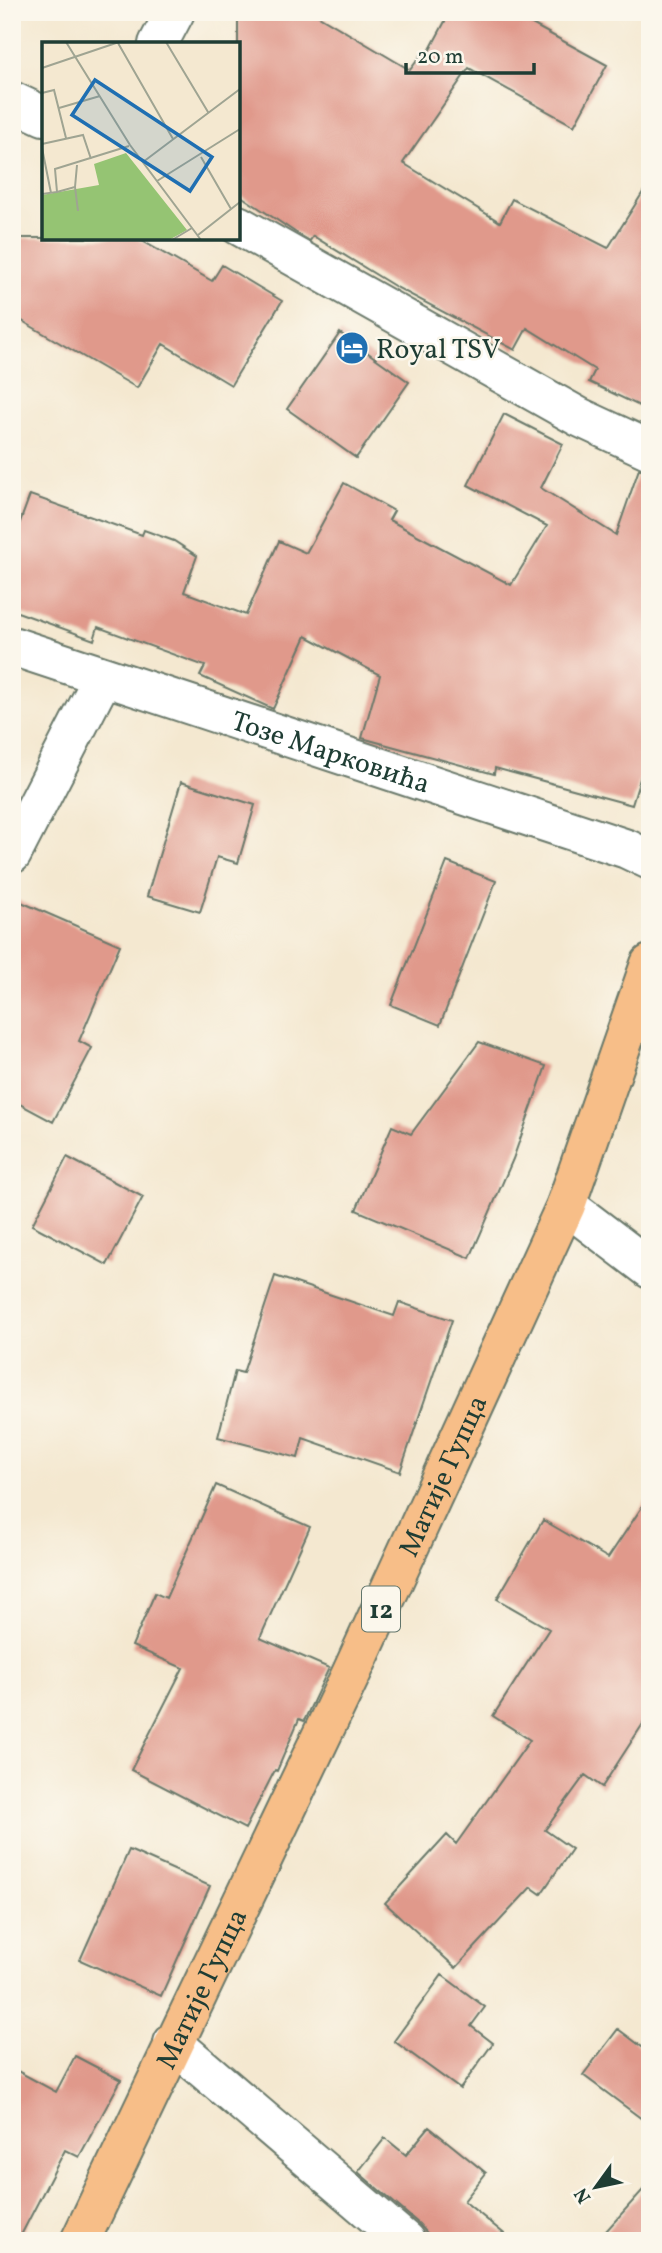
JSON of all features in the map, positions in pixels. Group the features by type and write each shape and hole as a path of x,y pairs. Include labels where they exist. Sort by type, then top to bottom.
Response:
{"main road":[{"name":"Матије Гупца","path":"80,2241 352,1672 566,1205 650,964"}],"street":[{"path":"159,42 176,12"},
{"path":"12,101 42,115"},
{"path":"240,226 579,418 650,450"},
{"name":"Тозе Марковића","path":"12,646 627,849 650,860"},
{"path":"12,854 103,677"},
{"path":"566,1205 650,1269"},
{"path":"173,2043 405,2241"}],"building":[{"path":"238,12 312,12 410,70 422,54 426,57 450,12 510,12 607,65 574,126 469,68 403,163 500,222 512,199 608,248 650,181 650,411 589,382 595,370 527,328 515,350 396,287 313,236 310,241 240,195"},
{"path":"12,238 140,240 212,281 222,265 282,301 231,385 163,344 137,388 12,315"},
{"path":"340,333 409,382 356,458 287,409"},
{"path":"504,414 563,444 541,488 616,535 639,469 650,472 650,746 632,805 495,768 494,774 362,738 380,675 306,636 273,709 200,676 205,666 98,627 94,640 12,610 12,544 30,495 142,535 144,530 174,541 197,556 184,592 246,615 279,541 306,553 344,483 394,511 389,520 511,585 547,526 468,485"},
{"path":"181,782 255,805 238,863 217,857 200,912 147,896"},
{"path":"447,862 496,881 440,1025 391,1005"},
{"path":"12,898 120,945 79,1041 92,1048 53,1122 12,1100"},
{"path":"479,1042 546,1066 513,1159 470,1258 356,1210 392,1126 411,1134"},
{"path":"67,1157 143,1197 107,1265 32,1225"},
{"path":"275,1276 394,1316 399,1302 452,1320 400,1472 303,1438 298,1458 218,1437 235,1371 243,1373"},
{"path":"216,1485 310,1527 260,1638 329,1668 304,1721 299,1719 277,1771 275,1770 245,1829 131,1770 183,1668 132,1646 155,1593 166,1598"},
{"path":"650,1495 650,1713 602,1787 585,1775 545,1830 572,1849 541,1894 531,1887 456,1968 385,1903 447,1835 456,1844 530,1740 493,1716 549,1629 497,1599 543,1520 608,1558"},
{"path":"129,1850 210,1886 161,1996 80,1960"},
{"path":"442,1975 485,2007 471,2026 493,2043 460,2089 394,2041"},
{"path":"618,2029 650,2053 650,2125 583,2075"},
{"path":"75,2056 121,2080 79,2157 65,2150 18,2241 12,2241 12,2068 56,2092"},
{"path":"429,2127 486,2173 464,2201 513,2241 434,2241 419,2224 358,2172 385,2138 406,2155"},
{"path":"650,2182 650,2241 597,2241"}],"place":[{"name":"Royal TSV","path":"352,348"}]}
